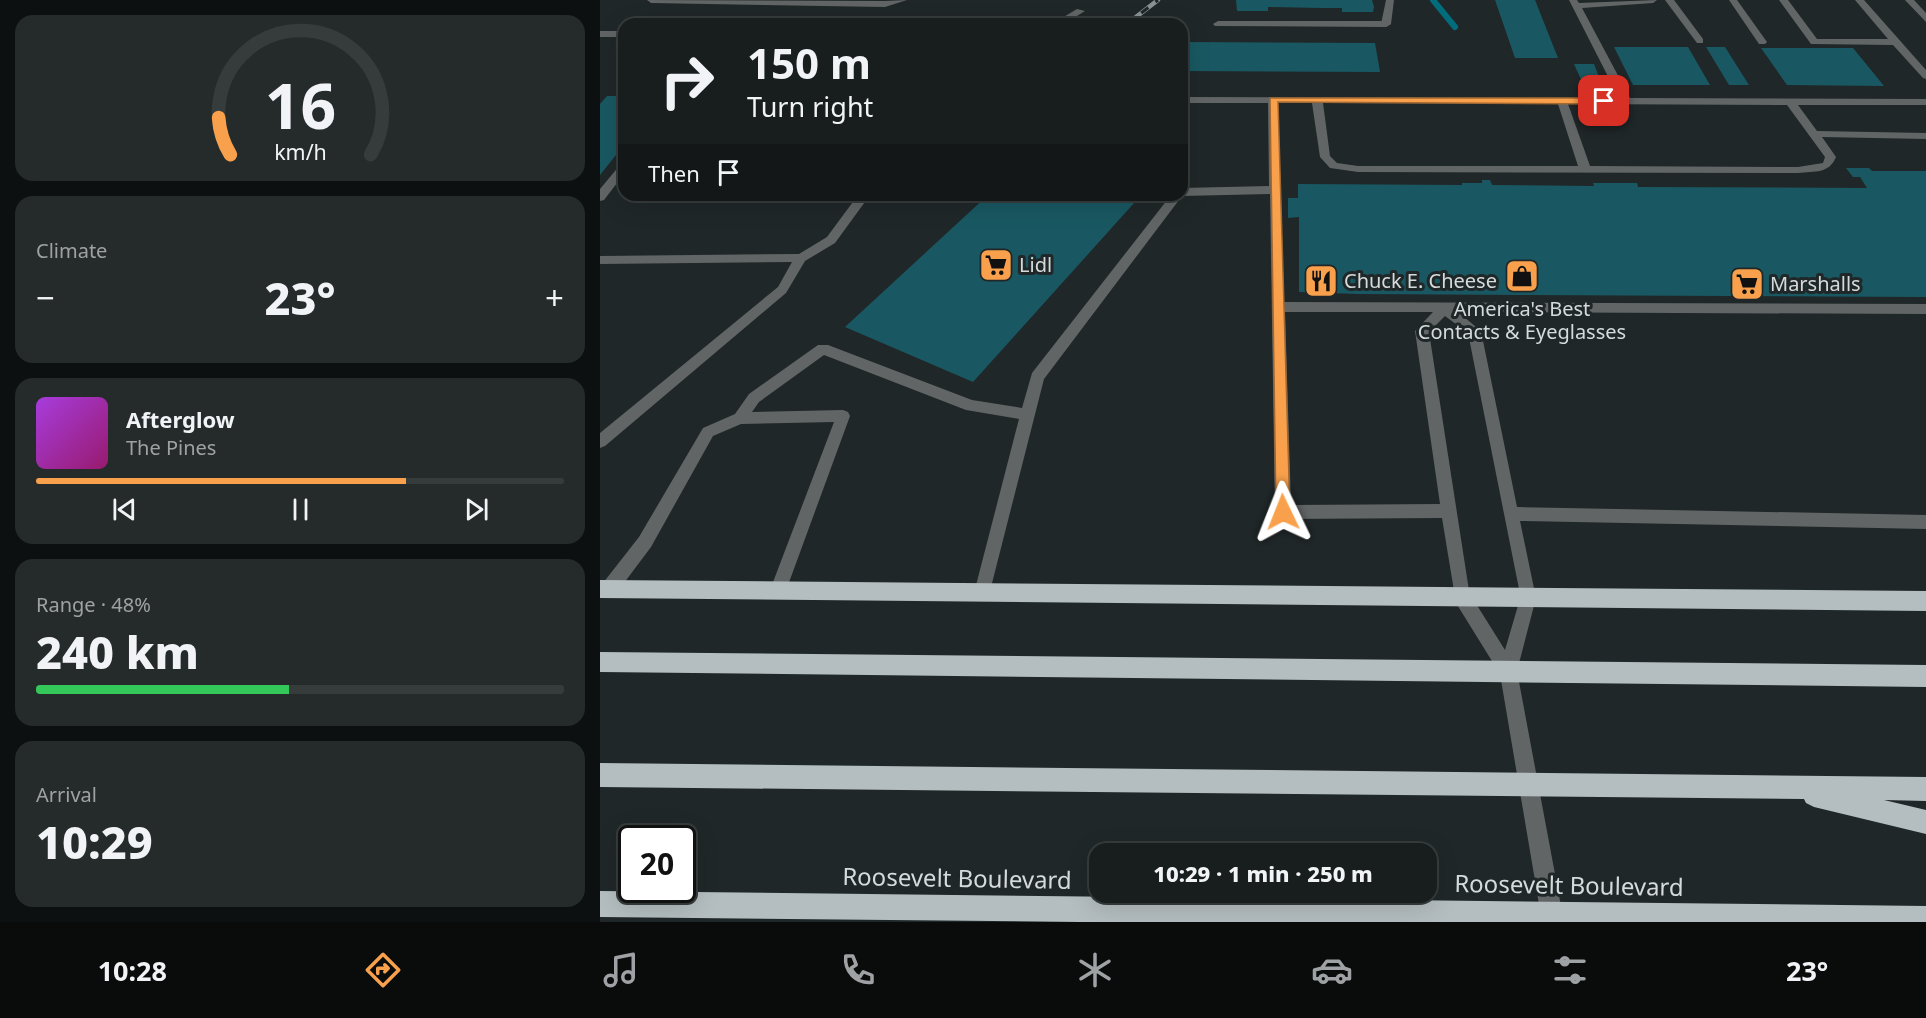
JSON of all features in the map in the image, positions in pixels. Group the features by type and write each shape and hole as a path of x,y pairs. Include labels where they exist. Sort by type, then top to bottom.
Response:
{"highway":[{"path":"604,589 1926,601"},
{"path":"600,662 1926,675"},
{"path":"600,775 1926,789"},
{"path":"1783,788 1926,822"},
{"name":"Roosevelt Boulevard","path":"600,904 931,915 1926,919"}],"street":[{"path":"651,0 885,4 903,0"},
{"path":"1218,24 1386,24 1390,0"},
{"path":"1626,101 1574,3 1653,0"},
{"path":"1669,0 1700,40"},
{"path":"1733,0 1762,42"},
{"path":"1784,0 1814,42 1896,42"},
{"path":"1859,0 1926,76"},
{"path":"1909,0 1926,19"},
{"path":"1068,18 1080,11"},
{"path":"600,34 618,34"},
{"path":"1188,100 1926,102"},
{"path":"1273,100 1283,512 1449,511"},
{"path":"1317,100 1324,157 1334,166 1358,169 1798,170 1827,166 1831,157 1790,101"},
{"path":"1562,101 1585,169"},
{"path":"1814,134 1926,136"},
{"path":"600,197 618,174"},
{"path":"1188,192 1275,190"},
{"path":"600,260 801,258 820,251 834,240 860,201"},
{"path":"982,592 1037,377 1172,201"},
{"path":"600,442 782,290 801,258"},
{"path":"1278,307 1926,309"},
{"path":"1444,309 1422,331 1462,597 1508,671 1552,918"},
{"path":"1444,309 1474,331 1528,598 1508,671"},
{"path":"740,418 754,398 823,349 971,406 1027,415"},
{"path":"604,589 645,542 708,432 740,418 843,416 778,590"},
{"path":"1511,514 1926,522"}],"building":[{"path":"1236,0 1372,0 1374,7 1373,12 1342,12 1342,8 1268,7 1268,11 1237,11"},
{"path":"1495,0 1535,0 1558,58 1515,58"},
{"path":"1188,42 1375,43 1380,72 1188,71"},
{"path":"1614,47 1688,47 1710,85 1633,85"},
{"path":"1706,47 1725,47 1749,85 1729,85"},
{"path":"1761,48 1853,48 1884,86 1787,85"},
{"path":"1574,64 1594,64 1603,87 1584,86"},
{"path":"607,96 618,96 618,152 600,175 600,104"},
{"path":"1846,168 1869,168 1872,171 1926,171 1926,297 1299,292 1299,217 1288,218 1288,198 1298,198 1298,184 1462,185 1462,183 1482,183 1482,180 1490,180 1492,185 1594,186 1593,183 1637,183 1638,187 1867,188 1860,177 1853,177"},
{"name":"Lidl","path":"982,201 1135,202 973,382 845,327"}],"waterway":[{"path":"1433,0 1455,27"}],"railway":[{"path":"1135,18 1158,0"}],"place":[{"name":"Lidl","path":"996,265"},
{"name":"America's Best Contacts & Eyeglasses","path":"1522,276"},
{"name":"Chuck E. Cheese","path":"1321,281"},
{"name":"Marshalls","path":"1747,284"}],"route":[{"path":"1283,512 1273,100 1604,101"}]}
